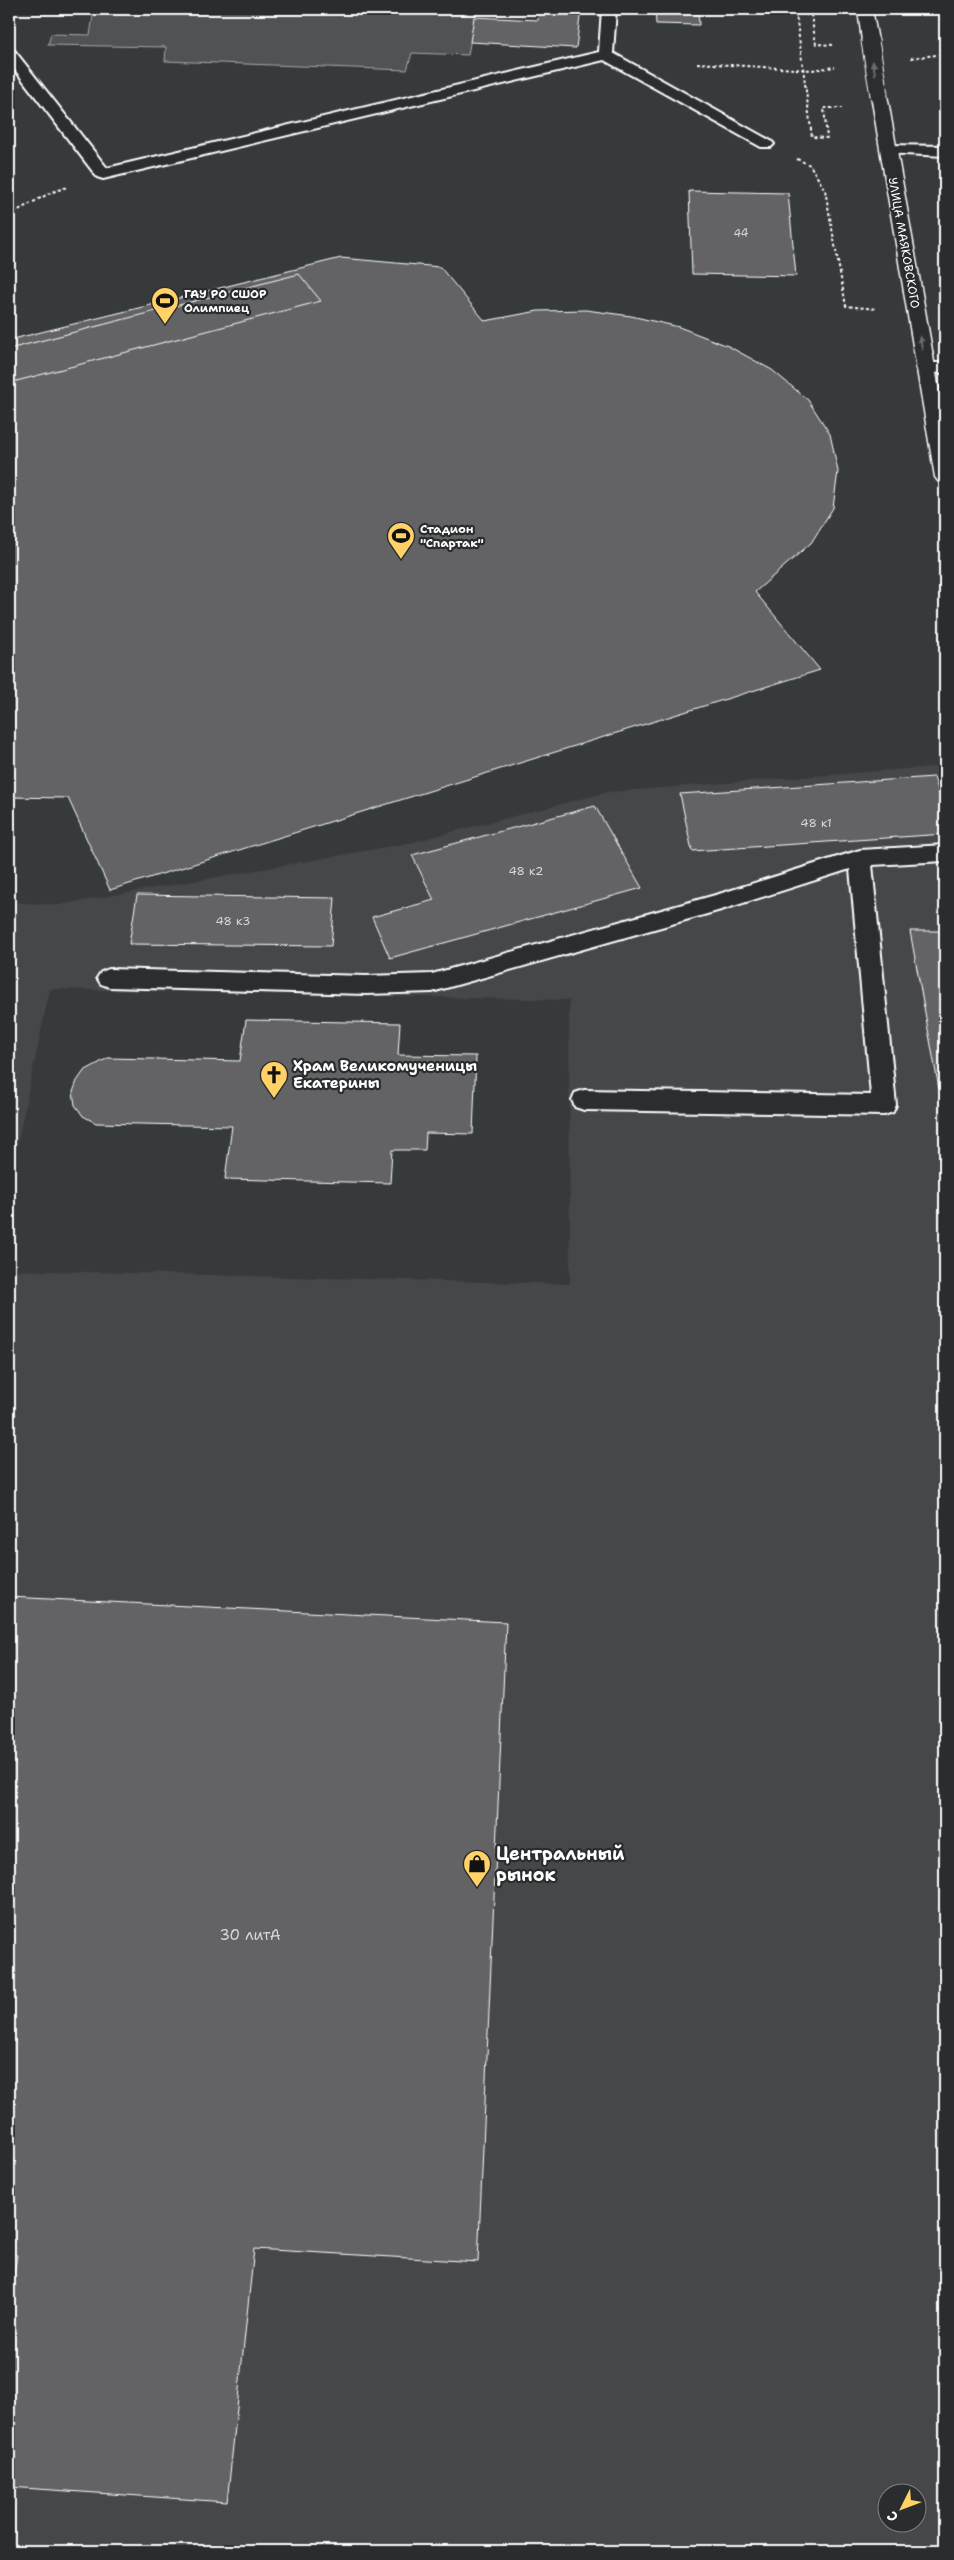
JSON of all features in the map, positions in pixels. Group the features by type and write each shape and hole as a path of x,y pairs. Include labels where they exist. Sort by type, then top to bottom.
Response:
{"street":[{"name":"УЛИЦА МАЯКОВСКОГО","path":"865,9 945,477"}],"lane":[{"path":"606,55 609,9"},
{"path":"9,53 103,174 606,55 766,144"},
{"path":"888,150 945,151"},
{"path":"925,368 945,368"},
{"path":"109,978 366,985 432,983 721,902 860,858 945,853"},
{"path":"584,1100 884,1105 860,858"}],"path":[{"path":"840,46 816,44 811,16 796,14 812,137 827,138 824,108 850,108"},
{"path":"692,63 812,70"},
{"path":"766,144 810,166 825,190 846,306 879,309"},
{"path":"9,215 50,193 103,174"}],"shaded area":[{"path":"94,9 476,9 468,55 412,53 407,70 165,61 166,47 48,45 51,34 90,35"},
{"name":"Центральный рынок","path":"945,766 945,2551 9,2551 9,1270 570,1284 569,1000 50,989 9,1183 9,902 58,905 409,843 608,792"}],"building":[{"path":"540,9 581,9 576,48 470,42 474,17 538,20"},
{"path":"655,9 698,9 699,25 656,24"},
{"path":"689,191 788,193 796,276 692,274"},
{"name":"Стадион \"Спартак\"","path":"341,258 440,267 485,321 538,311 586,310 631,316 679,327 728,346 772,370 808,400 830,434 838,471 833,508 811,543 755,592 820,670 110,890 68,798 9,797 9,340"},
{"name":"ГАУ РО СШОР Олимпиец","path":"299,274 321,301 9,383 9,349"},
{"path":"934,777 945,811 945,834 692,851 680,794"},
{"path":"595,806 642,888 390,958 372,917 434,900 412,855"},
{"path":"137,895 335,898 331,946 129,944"},
{"path":"910,931 945,931 945,1089 939,1089"},
{"name":"Храм Великомученицы Екатерины","path":"246,1020 400,1023 398,1055 476,1056 473,1134 426,1133 425,1150 392,1150 390,1183 225,1179 232,1126 96,1123 83,1116 75,1105 73,1092 77,1081 84,1071 108,1058 240,1061"},
{"path":"9,1597 506,1622 478,2262 254,2249 227,2502 9,2487 9,2303 17,2255 9,2254"}],"place":[{"name":"ГАУ РО СШОР Олимпиец","path":"165,325"},
{"name":"Стадион \"Спартак\"","path":"401,560"},
{"name":"Храм Великомученицы Екатерины","path":"274,1099"},
{"name":"Центральный рынок","path":"477,1888"}]}
